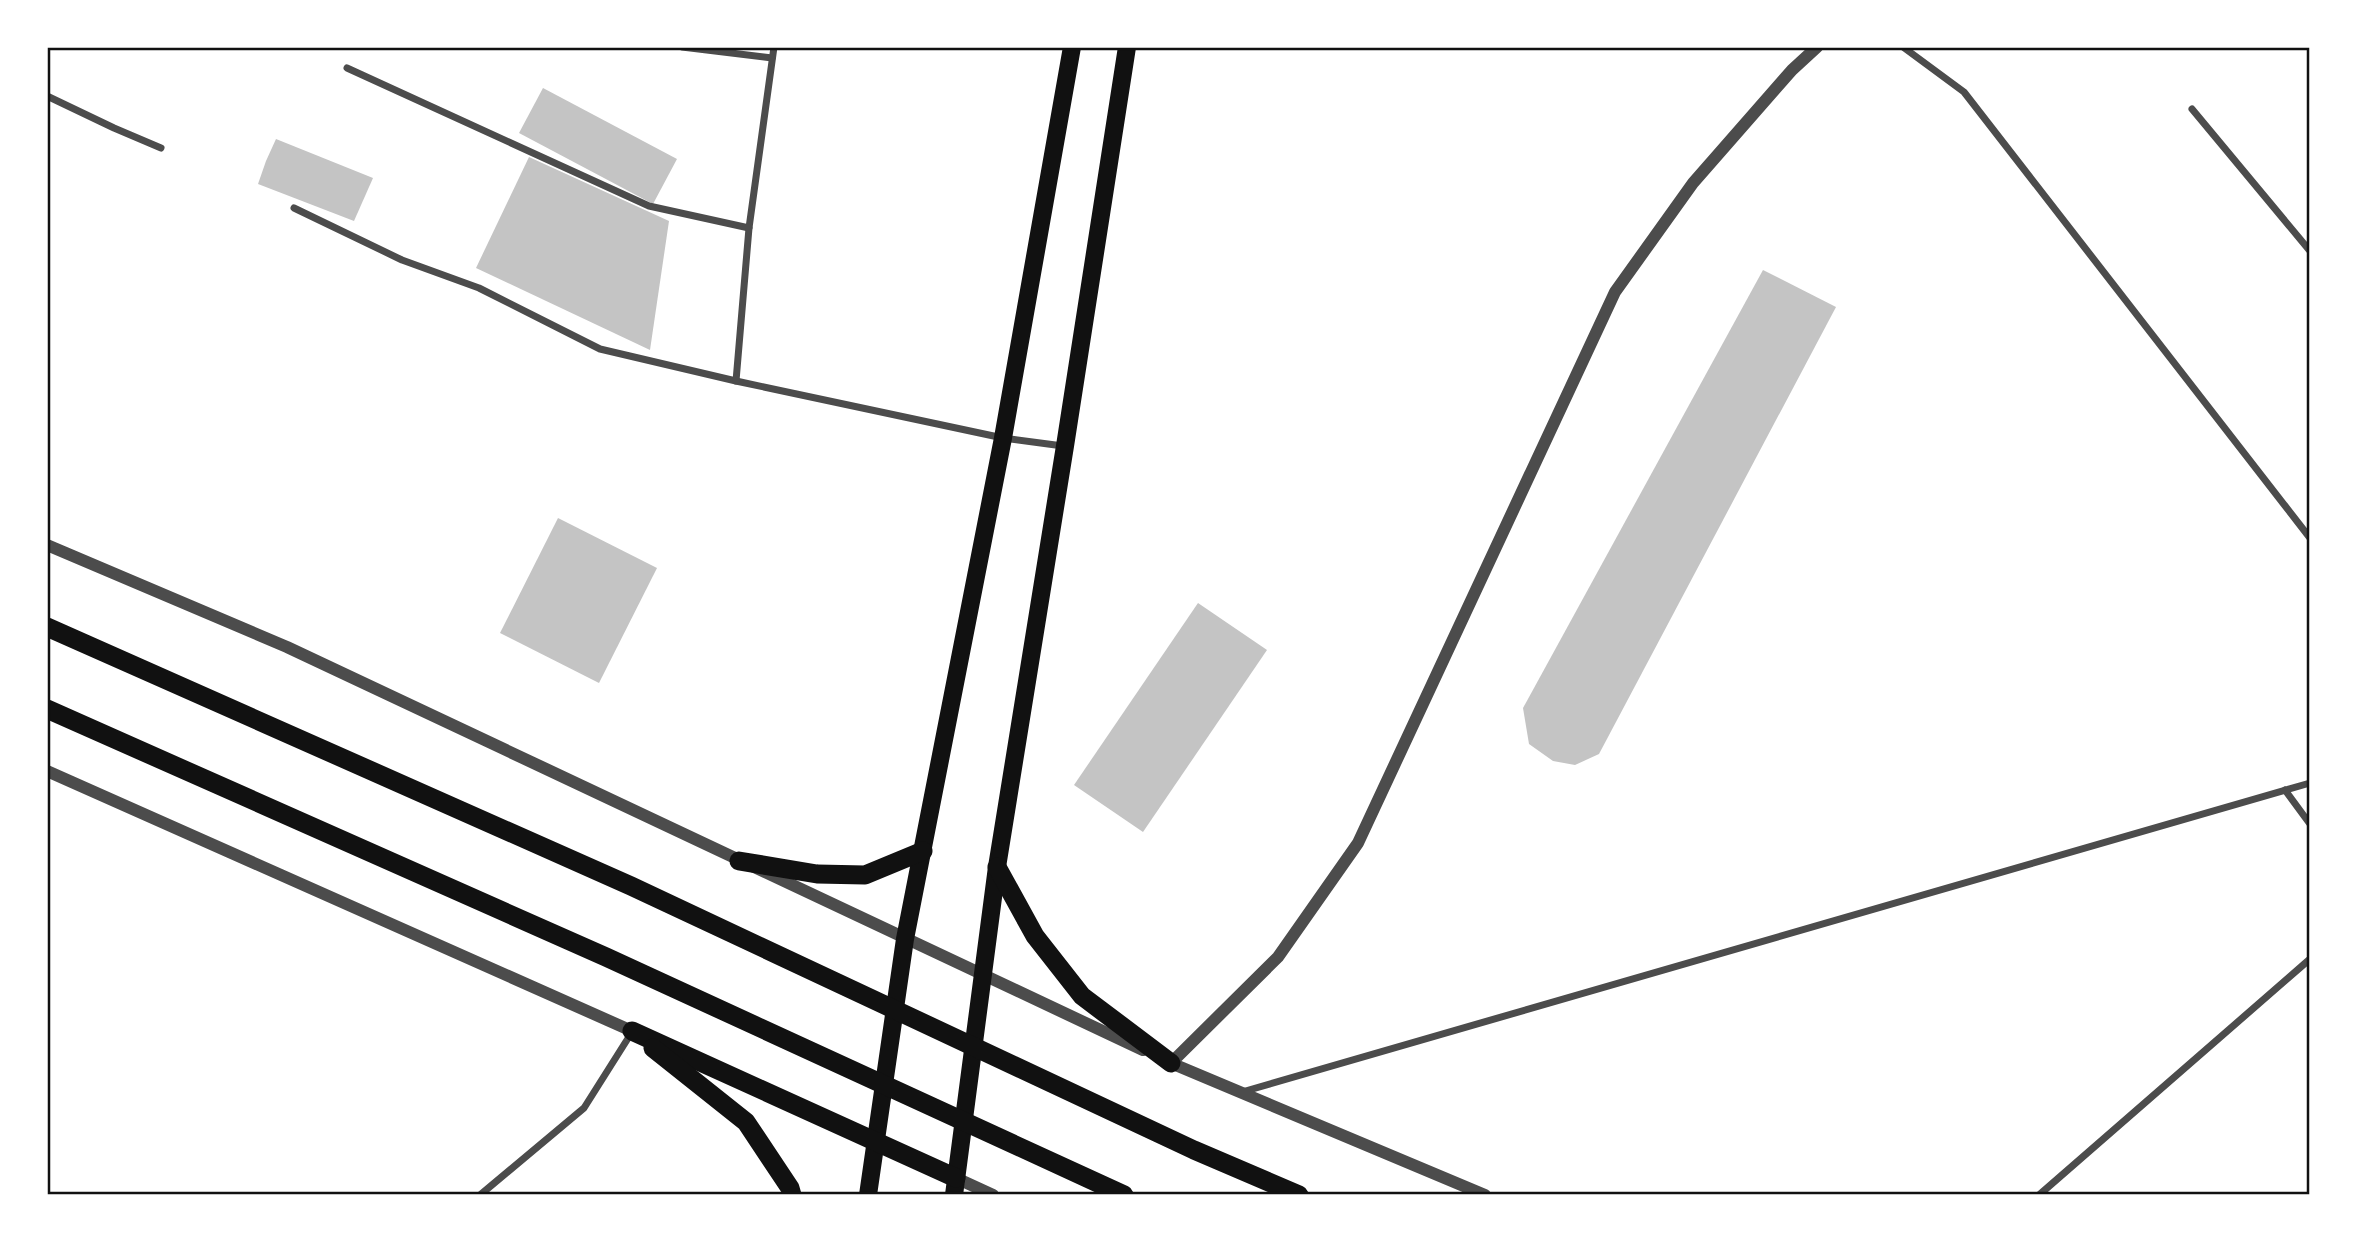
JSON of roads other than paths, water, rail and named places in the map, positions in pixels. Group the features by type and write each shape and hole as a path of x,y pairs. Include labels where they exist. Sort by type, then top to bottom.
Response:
{"highway":[{"path":"47,626 631,887 1182,1144 1299,1195"},
{"path":"47,709 606,957 1124,1195"},
{"path":"739,861 817,874 865,875 923,851"},
{"path":"997,867 1035,936 1082,996 1171,1063"},
{"path":"632,1031 876,1140 955,1186"},
{"path":"632,1031 746,1122 787,1193"}],"main road":[{"path":"868,1195 905,939 1003,439 1072,47"},
{"path":"955,1186 997,867 1127,47"}],"street":[{"path":"682,47 772,58"},
{"path":"736,381 749,228 774,47"},
{"path":"1171,1063 1278,957 1358,843 1615,292 1693,183 1793,70 1817,47"},
{"path":"1903,47 1964,92 2310,538"},
{"path":"347,68 649,206 749,228"},
{"path":"47,96 162,148"},
{"path":"2192,109 2310,251"},
{"path":"294,208 402,260 479,289 600,349 1003,439 1065,446"},
{"path":"47,545 287,648 1171,1063 1486,1195"},
{"path":"47,772 632,1031 584,1108 481,1195"},
{"path":"1242,1092 2310,783"},
{"path":"2285,790 2310,824"},
{"path":"2039,1195 2310,959"},
{"path":"955,1186 993,1195"}]}
